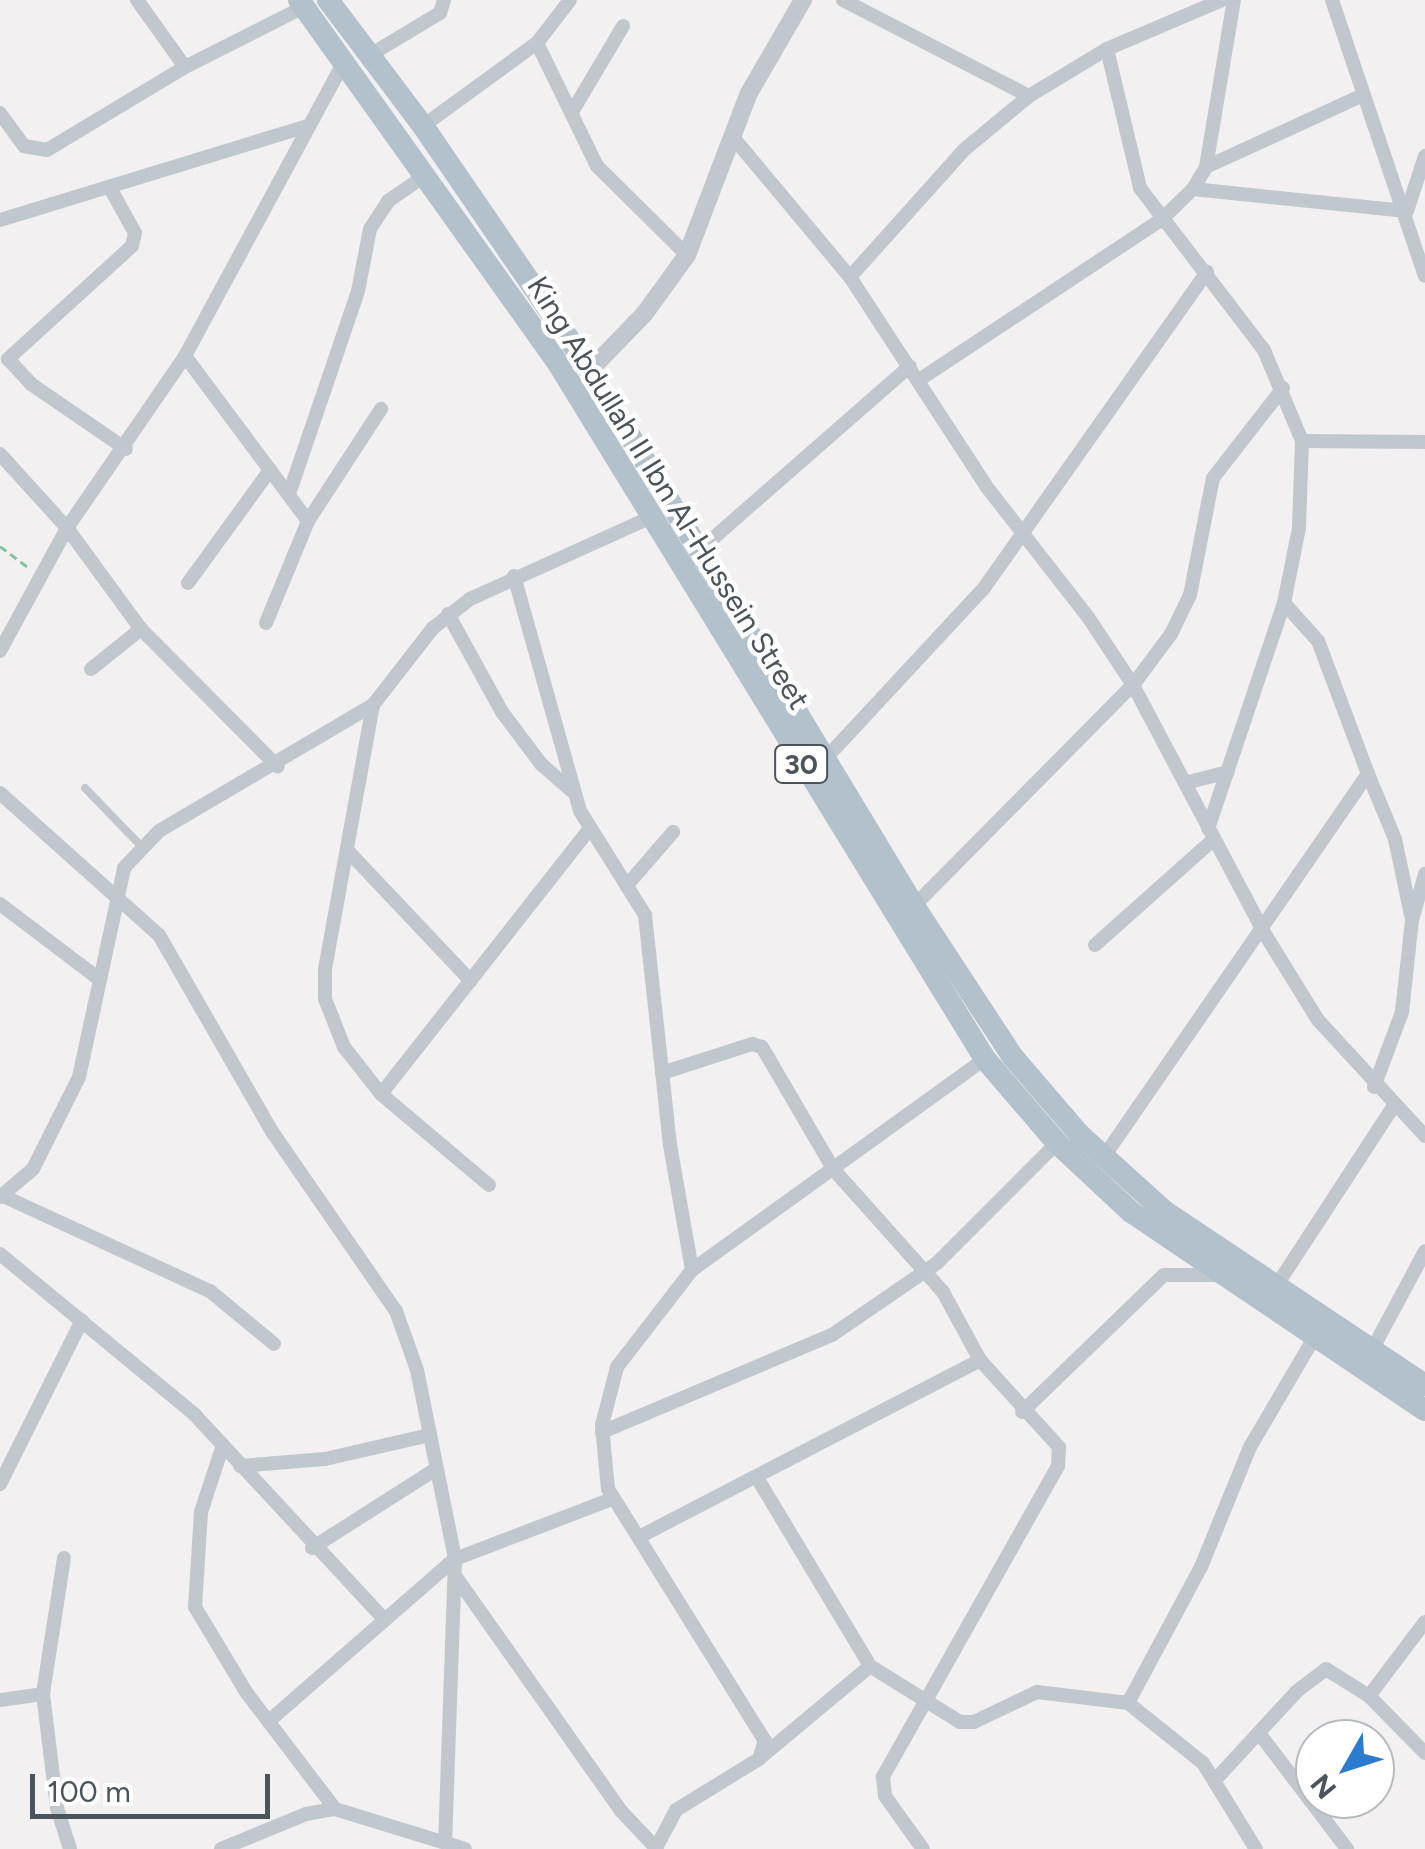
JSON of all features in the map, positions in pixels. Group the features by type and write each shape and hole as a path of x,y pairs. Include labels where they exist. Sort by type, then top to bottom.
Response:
{"main road":[{"name":"King Abdullah II Ibn Al-Hussein Street","path":"328,0 424,126 590,370 702,548 914,906 1012,1056 1103,1158 1164,1211 1425,1385"},
{"name":"King Abdullah II Ibn Al-Hussein Street","path":"302,3 556,360 843,834 985,1059 1058,1143 1131,1212 1216,1275 1425,1410"},
{"path":"830,810 850,797"},
{"path":"843,834 864,820"}],"street":[{"path":"137,0 185,66"},
{"path":"370,55 440,14 444,0"},
{"path":"424,126 537,43 570,0"},
{"path":"590,370 655,302 688,255 732,136 771,47 803,0"},
{"path":"843,0 1030,96"},
{"path":"850,277 964,149 1030,96 1107,49 1222,0"},
{"path":"919,380 1162,219 1194,190 1206,167 1234,0"},
{"path":"1332,0 1425,276"},
{"path":"0,112 24,146 48,150 185,66 302,3"},
{"path":"572,112 623,26"},
{"path":"537,43 610,185 688,255"},
{"path":"1095,945 1211,834 1284,602 1299,528 1302,441 1284,388 1207,272 1162,219 1136,174 1107,49"},
{"path":"0,651 68,528 126,449 185,356 344,62"},
{"path":"1206,167 1363,95"},
{"path":"0,220 307,126"},
{"path":"732,136 850,277 1021,536 1132,685 1263,931 1318,1020 1393,1108 1425,1136"},
{"path":"1406,211 1425,156"},
{"path":"289,494 358,291 370,229 388,201 426,175"},
{"path":"110,188 135,233 132,246 8,358 44,393 126,449"},
{"path":"1194,190 1406,211"},
{"path":"827,757 962,616 1207,272"},
{"path":"185,356 308,520"},
{"path":"702,548 910,366"},
{"path":"914,906 1132,685 1183,613 1220,463 1284,388"},
{"path":"266,623 308,520 382,409"},
{"path":"1302,441 1425,442"},
{"path":"0,454 68,528 141,629 278,767"},
{"path":"188,583 270,470"},
{"path":"274,1344 210,1291 1,1196 32,1169 68,1104 99,980 115,889 142,847 187,814 278,767 373,706 448,614 514,576 652,518"},
{"path":"514,576 573,792 590,828 645,916 662,1073 692,1270"},
{"path":"1284,602 1318,641 1396,840 1412,920"},
{"path":"448,614 502,712 541,764 573,792"},
{"path":"90,670 141,629"},
{"path":"373,706 326,999 344,1047 381,1094 489,1186"},
{"path":"1185,783 1228,772"},
{"path":"1103,1158 1368,774"},
{"path":"0,793 115,889 159,935 274,1133 378,1277 408,1344 455,1559 445,1839"},
{"path":"381,1094 590,828"},
{"path":"628,884 673,832"},
{"path":"347,850 471,981"},
{"path":"1374,1087 1402,1012 1412,920 1425,874"},
{"path":"0,904 99,980"},
{"path":"662,1073 759,1045 834,1170 927,1272 955,1309 980,1360 1022,1412 1059,1447 1058,1466 922,1702 882,1786 922,1849"},
{"path":"759,1759 762,1731 612,1499 602,1432 618,1367 692,1270 985,1059"},
{"path":"1275,1288 1393,1108"},
{"path":"602,1432 791,1356 927,1272 1058,1143"},
{"path":"1372,1350 1425,1251"},
{"path":"0,1254 82,1320 223,1445 312,1548 382,1617"},
{"path":"1022,1412 1164,1275 1216,1275"},
{"path":"0,1484 82,1320"},
{"path":"1128,1703 1200,1567 1250,1448 1314,1338"},
{"path":"639,1537 759,1481 980,1360"},
{"path":"240,1466 325,1460 430,1435"},
{"path":"223,1445 200,1512 195,1607 269,1721 336,1809"},
{"path":"312,1548 436,1469"},
{"path":"759,1481 870,1666 922,1702 974,1722 1037,1692 1128,1703 1217,1778 1256,1849"},
{"path":"269,1721 382,1617 455,1559 612,1499"},
{"path":"64,1558 42,1694 57,1808 70,1849"},
{"path":"456,1576 621,1811 656,1849 684,1803 759,1759 870,1666"},
{"path":"1369,1696 1425,1622"},
{"path":"1217,1778 1326,1669 1369,1696 1425,1752"},
{"path":"0,1700 42,1694"},
{"path":"1260,1733 1340,1847"},
{"path":"221,1849 336,1809 445,1839 465,1849"},
{"path":"250,1837 262,1849"}],"lane":[{"path":"86,788 142,847"}],"path":[{"path":"0,546 40,576"}]}
